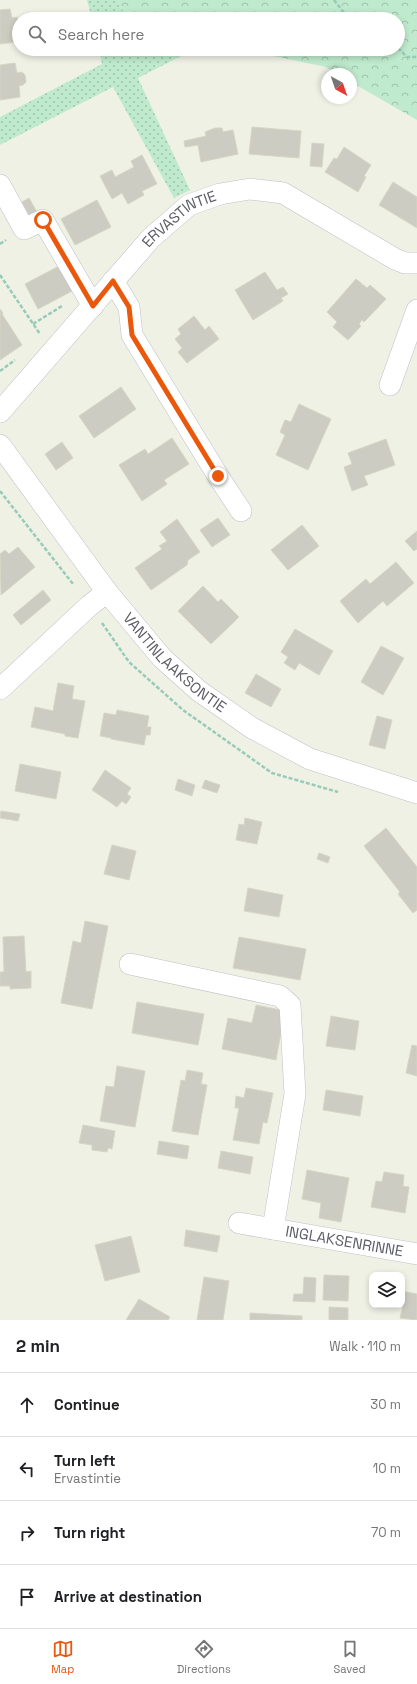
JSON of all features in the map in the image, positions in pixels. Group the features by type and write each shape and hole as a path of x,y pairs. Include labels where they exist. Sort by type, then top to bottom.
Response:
{"street":[{"path":"0,185 24,228 43,220 88,299"},
{"name":"ERVASTINTIE","path":"0,412 88,299 113,281 151,238 189,205 220,194 250,190 283,193 395,259 405,263 417,263"},
{"path":"113,281 129,307 132,335 214,469 242,511"},
{"path":"390,385 417,310"},
{"name":"VANTINLAAKSONTIE","path":"0,445 107,592 162,658 199,691 229,714 310,759 417,793"},
{"path":"0,690 107,592"},
{"name":"INGLAKSENRINNE","path":"130,964 280,996 290,1005 295,1094 273,1229"},
{"name":"INGLAKSENRINNE","path":"239,1223 417,1254"}],"path":[{"path":"334,0 343,12"},
{"path":"405,55 407,57 417,57"},
{"path":"0,275 44,339"},
{"path":"34,324 88,299"},
{"path":"0,371 19,357"}],"green space":[{"path":"87,0 118,0 122,10 132,12 90,12"},
{"path":"118,0 417,0 417,120 357,85 357,68 328,68 273,56 405,56 405,12 132,12 122,10"},
{"path":"100,56 181,56 138,78 190,190 174,198 113,87 0,145 0,117 102,64"}],"building":[{"path":"10,9 12,18 12,42 0,44 0,10"},
{"path":"15,63 17,73 22,72 25,75 26,82 19,86 20,97 0,100 0,65"},
{"path":"252,127 301,131 299,158 249,154"},
{"path":"215,128 222,128 223,132 233,130 238,154 201,162 198,145 185,147 184,141 206,136 205,132"},
{"path":"312,143 324,144 322,167 310,166"},
{"path":"344,147 371,165 364,176 366,177 358,192 325,172 334,158 337,159"},
{"path":"142,155 157,184 142,191 144,195 128,204 122,193 112,199 100,176 112,170 115,177 134,167 131,161"},
{"path":"393,182 417,197 417,228 379,205"},
{"path":"29,198 37,212 29,216 22,202"},
{"path":"97,200 111,227 75,245 61,219"},
{"path":"61,265 74,290 38,309 25,284"},
{"path":"265,272 277,290 283,287 288,294 281,298 283,301 253,320 235,290"},
{"path":"356,279 367,288 370,285 386,299 364,322 362,320 359,324 361,326 348,340 333,327 337,322 327,312"},
{"path":"0,309 22,345 0,360"},
{"path":"194,316 205,330 209,326 219,339 187,363 178,352 182,348 175,339 181,334 178,329"},
{"path":"121,387 136,409 94,438 79,416"},
{"path":"299,404 331,419 308,470 276,455 285,435 280,432 285,420 291,422"},
{"path":"172,438 189,464 164,480 167,484 142,501 119,465 145,449 148,454"},
{"path":"386,439 395,465 364,476 368,485 352,491 344,467 352,464 348,453"},
{"path":"62,442 73,458 56,470 45,454"},
{"path":"218,518 230,535 212,547 200,530"},
{"path":"177,519 200,552 188,560 187,565 151,590 135,568 162,549 159,546 167,541 160,532"},
{"path":"302,525 319,546 288,570 271,550"},
{"path":"417,531 417,549 414,551 405,541"},
{"path":"18,547 35,567 1,595 0,554 5,550 9,554"},
{"path":"396,562 414,583 387,606 383,601 358,623 340,601 366,579 370,584"},
{"path":"203,586 218,602 221,599 239,617 211,644 178,611"},
{"path":"43,590 51,600 21,625 13,615"},
{"path":"295,629 333,651 319,675 299,663 295,670 284,663 288,657 281,652"},
{"path":"381,646 404,658 383,695 361,682"},
{"path":"256,674 281,689 271,707 245,693"},
{"path":"58,683 74,686 72,699 85,701 78,738 31,727 35,707 53,711"},
{"path":"117,710 149,716 147,727 151,727 150,735 146,735 144,745 100,736 104,713 116,715"},
{"path":"377,716 392,720 385,749 369,745"},
{"path":"20,764 61,772 56,799 15,791"},
{"path":"105,770 131,788 127,794 131,797 126,804 122,801 117,807 92,790"},
{"path":"178,779 195,785 192,796 175,790"},
{"path":"205,780 220,785 217,793 202,788"},
{"path":"1,811 20,814 18,821 0,818"},
{"path":"245,818 262,822 257,844 236,840 239,824 244,825"},
{"path":"386,828 417,867 417,910 413,913 398,894 400,892 364,846"},
{"path":"112,845 136,851 129,880 104,874"},
{"path":"319,853 330,857 328,863 317,859"},
{"path":"248,888 283,895 279,917 244,911"},
{"path":"85,921 108,926 92,1009 61,1003 73,941 81,943"},
{"path":"24,936 26,972 31,971 31,988 10,989 10,986 0,986 0,972 4,972 3,937"},
{"path":"239,937 306,949 300,980 233,968"},
{"path":"137,1002 204,1014 198,1045 132,1033"},
{"path":"256,1005 285,1011 276,1060 222,1049 228,1018 252,1023"},
{"path":"331,1016 359,1021 355,1050 326,1046"},
{"path":"412,1045 417,1046 417,1076 406,1073"},
{"path":"117,1066 145,1071 135,1127 100,1121 106,1086 114,1087"},
{"path":"187,1070 203,1073 201,1084 207,1085 198,1135 172,1131 181,1080 185,1081"},
{"path":"246,1088 273,1093 267,1123 263,1122 259,1144 233,1140 239,1108 235,1108 236,1096 244,1098"},
{"path":"326,1090 363,1096 360,1116 323,1110"},
{"path":"83,1125 115,1131 112,1149 108,1148 107,1152 92,1150 92,1145 79,1143"},
{"path":"159,1141 189,1146 187,1159 157,1154"},
{"path":"221,1151 253,1157 250,1174 218,1168"},
{"path":"307,1170 349,1178 341,1222 319,1218 321,1203 302,1199"},
{"path":"384,1172 404,1175 403,1186 409,1187 405,1213 371,1207 376,1181 382,1182"},
{"path":"186,1230 220,1236 217,1252 184,1246"},
{"path":"131,1236 140,1272 105,1281 95,1245"},
{"path":"324,1275 349,1276 348,1301 323,1300"},
{"path":"204,1277 229,1281 223,1320 197,1320"},
{"path":"304,1277 316,1278 315,1302 293,1301 294,1294 303,1294"},
{"path":"405,1292 417,1294 417,1320 400,1318 402,1308 405,1308"},
{"path":"139,1299 170,1317 168,1320 126,1320"},
{"path":"329,1307 348,1308 348,1320 329,1320"},
{"path":"250,1313 302,1316 302,1320 250,1320"}],"route":[{"path":"43,220 93,306 113,281 129,307 132,335 218,476"}]}
